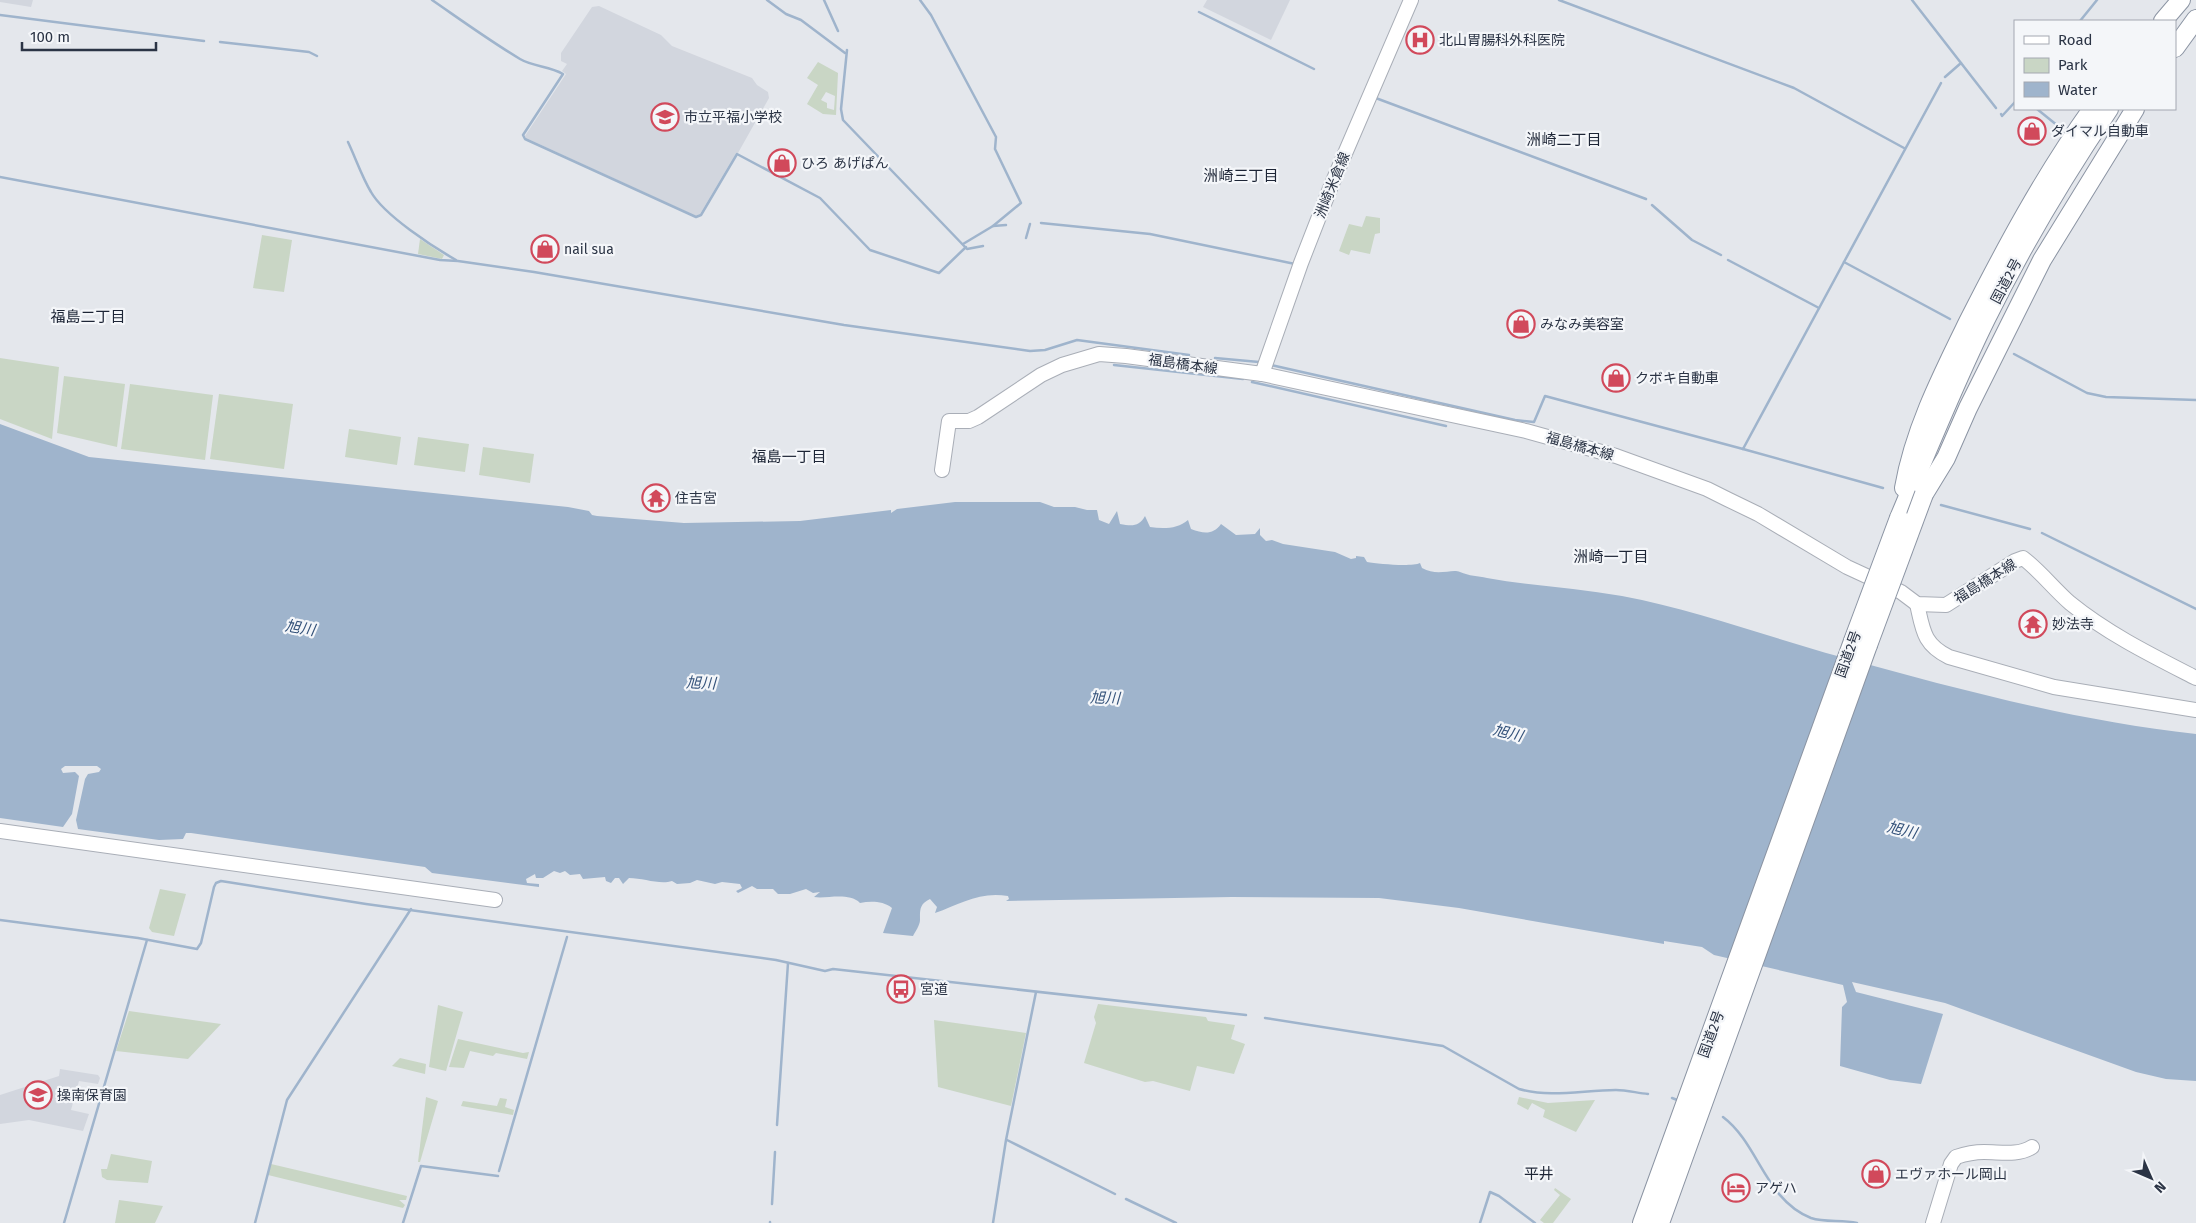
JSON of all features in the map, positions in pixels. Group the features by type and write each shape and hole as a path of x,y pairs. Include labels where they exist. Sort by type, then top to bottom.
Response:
{"highway":[{"path":"2164,20 2181,0"},
{"path":"2173,20 2190,0"},
{"path":"2176,36 2196,10"},
{"path":"2176,47 2196,19"},
{"path":"1899,518 1909,462 1928,410 1985,289 2023,218 2076,131 2091,110"},
{"name":"国道2号","path":"1642,1223 1899,518 1959,376 1994,303 2049,203 2108,110"},
{"name":"国道2号","path":"1660,1223 1949,429 1997,323 2060,208 2122,110"},
{"path":"1924,494 1946,458 1972,400 2042,260 2134,110"}],"main road":[{"name":"洲崎米倉線","path":"1262,374 1297,272 1331,186 1412,0"},
{"name":"福島橋本線","path":"942,470 949,421 969,421 978,417 1041,376 1083,358 1099,354 1126,356 1262,374 1517,429 1616,456 1714,492 1758,514 1847,567 1900,592 1917,604 1946,605 2015,561 2023,558 2069,602 2094,621 2196,678"},
{"path":"1917,604 1923,632 1928,643 1934,649 1949,657 2054,687 2196,710"},
{"path":"0,831 494,900"},
{"path":"1932,1223 1951,1164 1956,1157 1983,1152 2016,1153 2032,1147"}],"shaded area":[{"path":"0,0 33,0 31,7 0,2"},
{"path":"1207,0 1290,0 1271,40 1203,7"},
{"path":"599,6 661,35 672,46 752,78 757,85 768,92 769,98 738,153 736,153 700,214 696,216 525,136 566,74 562,71 567,64 561,61 561,53 592,7"},
{"path":"60,1069 98,1075 100,1078 98,1084 79,1081 71,1110 89,1114 83,1131 29,1120 0,1124 0,1095 59,1076"}],"green space":[{"path":"818,62 838,73 836,115 823,114 807,104 818,85 807,78","holes":["826,92 835,96 834,110 827,108 827,103 821,100"]},
{"path":"1366,216 1380,218 1380,233 1375,234 1370,254 1351,250 1349,255 1339,251 1349,224 1362,227"},
{"path":"262,235 292,240 284,292 253,288"},
{"path":"420,239 444,255 442,259 418,254"},
{"path":"0,358 59,367 52,439 0,419"},
{"path":"64,376 125,384 117,447 57,433"},
{"path":"130,384 213,395 205,460 121,449"},
{"path":"219,394 293,404 284,469 210,459"},
{"path":"349,429 401,437 397,465 345,457"},
{"path":"418,437 469,444 465,472 414,465"},
{"path":"483,447 534,454 530,483 479,475"},
{"path":"160,889 186,894 174,936 152,932 149,928"},
{"path":"1098,1004 1206,1017 1208,1021 1235,1025 1231,1039 1245,1044 1234,1074 1197,1066 1190,1091 1153,1081 1145,1082 1084,1063 1096,1023 1094,1017"},
{"path":"438,1005 463,1012 446,1071 429,1067"},
{"path":"129,1011 221,1024 188,1059 116,1051"},
{"path":"934,1020 1026,1033 1011,1106 938,1087"},
{"path":"458,1039 523,1053 529,1052 527,1059 496,1053 493,1056 470,1051 464,1068 449,1067"},
{"path":"400,1058 426,1064 425,1074 392,1066"},
{"path":"426,1097 438,1101 420,1162 418,1162"},
{"path":"1519,1097 1548,1103 1595,1100 1576,1132 1543,1117 1545,1110 1532,1103 1528,1110 1517,1104"},
{"path":"500,1098 507,1099 505,1107 514,1110 513,1115 461,1106 463,1101 497,1106"},
{"path":"111,1154 152,1161 148,1183 107,1180 102,1177 101,1169 107,1169"},
{"path":"271,1164 407,1196 406,1200 399,1200 405,1205 403,1208 268,1175"},
{"path":"1555,1188 1571,1199 1553,1223 1544,1223 1540,1220 1560,1195 1554,1190"},
{"path":"119,1200 163,1206 155,1223 115,1223"}],"water":[{"name":"旭川","path":"0,424 89,457 568,507 589,511 592,515 597,516 684,523 800,521 891,510 891,513 897,509 955,502 1040,502 1054,507 1097,510 1099,520 1109,524 1117,511 1120,524 1128,525 1138,524 1145,516 1150,527 1155,528 1175,527 1188,520 1191,529 1204,533 1215,530 1221,524 1236,535 1255,534 1260,528 1260,535 1266,541 1272,540 1283,544 1335,552 1351,559 1356,558 1356,556 1364,557 1367,562 1379,564 1403,565 1420,563 1422,568 1428,571 1457,571 1504,581 1605,593 1650,602 1705,616 1841,657 2017,703 2106,721 2196,734 2196,1081 2166,1079 2136,1072 1945,1003 1852,982 1856,992 1943,1014 1921,1084 1890,1080 1840,1066 1842,1007 1847,1002 1843,985 1714,955 1702,947 1664,941 1664,944 1459,908 1379,898 1232,897 1006,901 1009,899 1008,896 988,895 970,899 935,913 937,907 930,899 922,905 919,924 913,936 883,933 892,908 885,904 873,902 860,903 844,897 814,897 820,892 813,893 806,889 790,894 778,894 773,889 757,889 752,886 738,893 736,891 742,888 740,884 722,882 715,884 697,880 690,883 677,884 672,881 662,882 629,878 623,884 619,878 615,878 611,883 606,881 605,877 583,879 580,874 570,875 565,871 560,873 554,871 543,878 536,878 535,874 526,879 527,883 539,884 539,887 432,873 425,867 191,833 186,833 183,839 159,840 78,829 76,820 85,779 88,774 99,772 101,769 97,766 65,766 61,769 63,773 75,772 79,776 72,814 63,827 0,818"}],"waterway":[{"path":"432,0 520,59 563,74 523,135 525,139 696,217 701,215 737,154 820,198 870,250 939,273 966,247"},
{"path":"767,0 786,14 801,20 845,53"},
{"path":"824,0 838,31"},
{"path":"920,0 931,15 996,137 995,149 1021,203 993,226"},
{"path":"1559,0 1794,88 1904,148"},
{"path":"1912,0 1961,63 1945,77"},
{"path":"2081,20 2097,0"},
{"path":"1199,12 1314,69"},
{"path":"0,15 204,41"},
{"path":"220,42 309,52 317,56"},
{"path":"847,50 841,109 843,120 967,249 983,246"},
{"path":"1961,63 1996,108"},
{"path":"1941,83 1844,262 1950,319"},
{"path":"1373,97 1646,199"},
{"path":"2001,114 2002,116 2014,103"},
{"path":"2038,110 2058,126"},
{"path":"348,142 365,180 377,201 410,230 456,260"},
{"path":"0,177 440,260 534,272 844,325 1030,351 1045,350 1077,340 1189,355"},
{"path":"1652,205 1692,240 1721,255"},
{"path":"1041,223 1150,234 1295,264"},
{"path":"1026,238 1030,224"},
{"path":"963,244 993,226 1006,225"},
{"path":"1728,260 1819,308"},
{"path":"1271,365 1515,420 1534,422 1545,396 1743,449 1844,262"},
{"path":"2014,354 2087,393 2106,397 2196,400"},
{"path":"1215,358 1259,362"},
{"path":"1114,365 1243,379"},
{"path":"1252,382 1446,426"},
{"path":"1743,449 1883,488"},
{"path":"1941,505 2030,529"},
{"path":"2042,533 2196,609"},
{"path":"0,920 138,938 197,949 201,943 214,887 216,883 221,881 366,904 776,960 825,971 833,969 1246,1015"},
{"path":"255,1223 287,1100 411,909"},
{"path":"499,1171 567,937"},
{"path":"64,1223 147,940"},
{"path":"777,1125 788,963"},
{"path":"993,1223 1006,1140 1036,992"},
{"path":"1265,1018 1443,1046 1519,1089 1531,1092 1555,1093 1624,1090 1648,1094"},
{"path":"1672,1098 1680,1101"},
{"path":"1723,1117 1735,1128 1772,1185 1795,1210 1811,1218 1857,1223"},
{"path":"1007,1140 1115,1194"},
{"path":"772,1204 775,1152"},
{"path":"403,1223 421,1166 498,1176"},
{"path":"1480,1223 1490,1192 1499,1196 1535,1223"},
{"path":"1126,1199 1176,1223"}],"place":[{"name":"北山胃腸科外科医院","path":"1420,40"},
{"name":"市立平福小学校","path":"665,117"},
{"name":"ダイマル自動車","path":"2032,131"},
{"name":"ひろ あげぱん","path":"782,163"},
{"name":"nail sua","path":"545,249"},
{"name":"みなみ美容室","path":"1521,324"},
{"name":"クボキ自動車","path":"1616,378"},
{"name":"住吉宮","path":"656,498"},
{"name":"妙法寺","path":"2033,624"},
{"name":"宮道","path":"901,989"},
{"name":"操南保育園","path":"38,1095"},
{"name":"エヴァホール岡山","path":"1876,1174"},
{"name":"アゲハ","path":"1736,1188"}],"district":[{"name":"洲崎二丁目","path":"1564,140"},
{"name":"洲崎三丁目","path":"1241,176"},
{"name":"福島二丁目","path":"88,317"},
{"name":"福島一丁目","path":"789,457"},
{"name":"洲崎一丁目","path":"1611,557"},
{"name":"平井","path":"1539,1174"}]}
